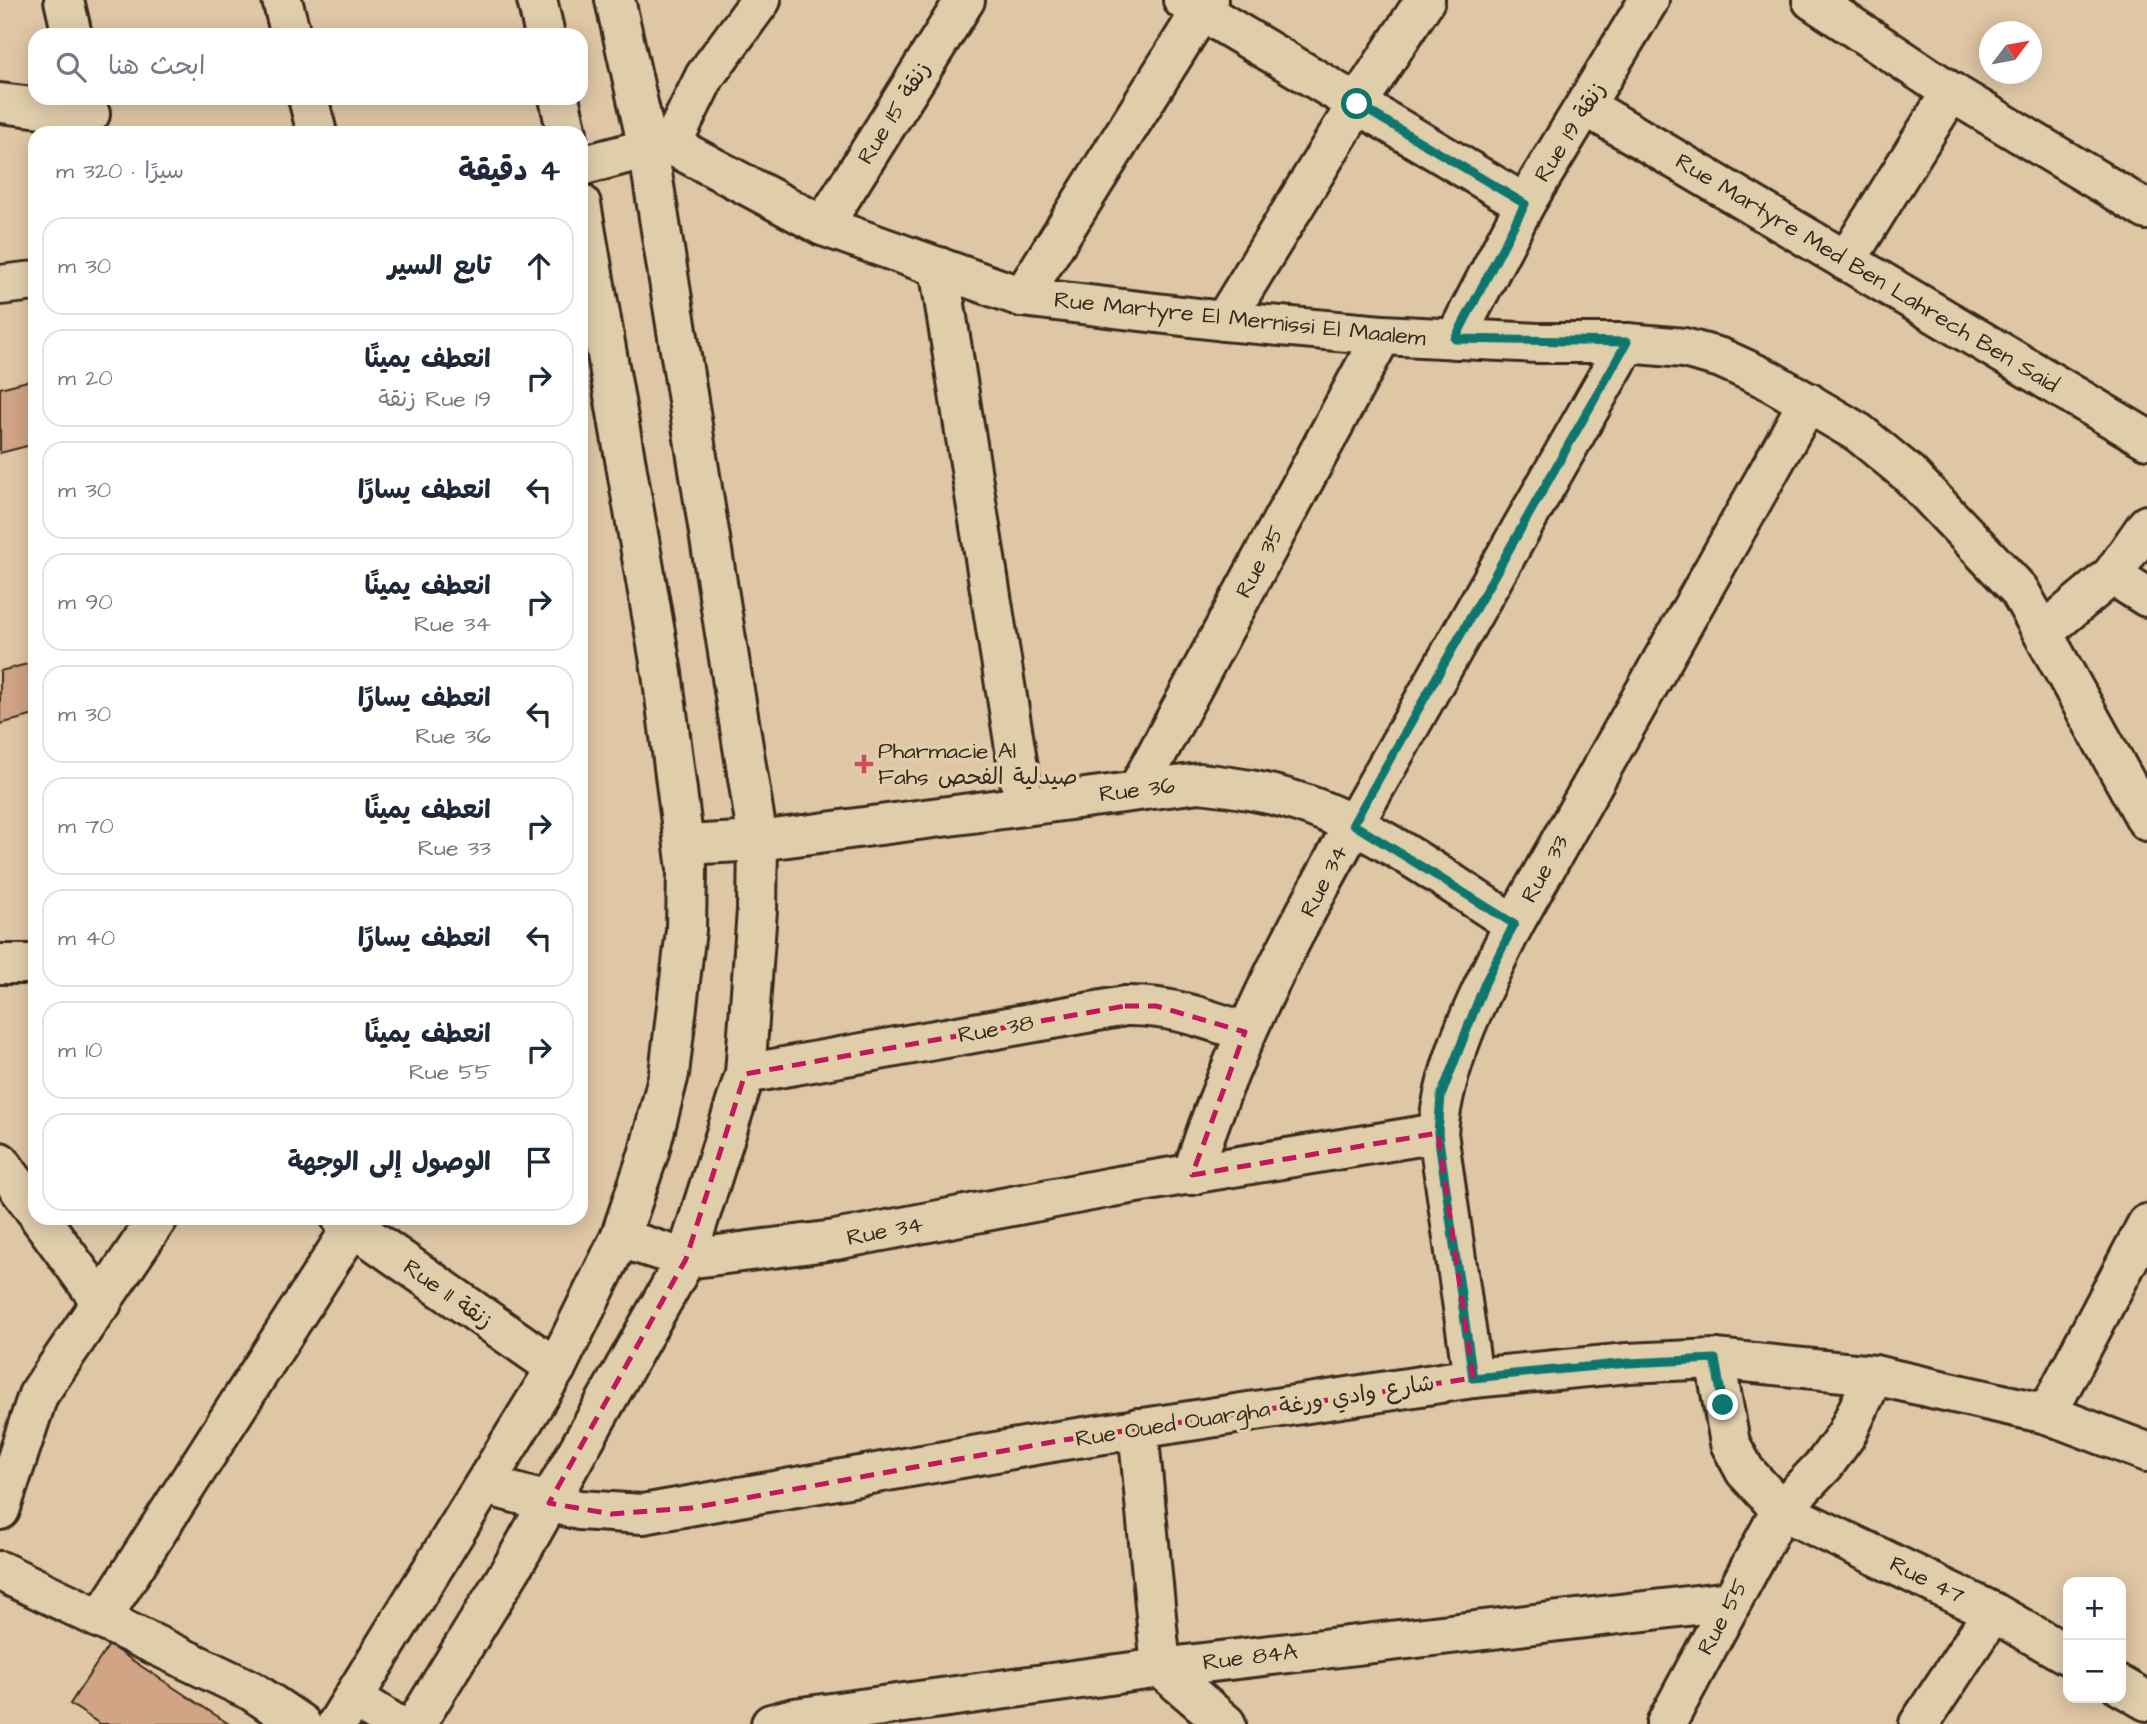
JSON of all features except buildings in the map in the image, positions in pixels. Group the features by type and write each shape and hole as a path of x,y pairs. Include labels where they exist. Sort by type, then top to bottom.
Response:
{"street":[{"path":"64,0 70,28"},
{"path":"282,0 289,28"},
{"path":"537,0 543,28"},
{"path":"416,1724 549,1503 685,1259 745,1074 757,910 758,841 659,147 615,0"},
{"path":"588,164 659,147 705,76 761,0"},
{"name":"Rue 15 زنقة","path":"823,226 965,0"},
{"path":"1224,321 1357,104 1425,0"},
{"name":"Rue 19 زنقة","path":"1455,339 1525,204 1587,107 1649,0"},
{"path":"1812,0 1951,92 2147,210"},
{"path":"1022,297 1197,4 1525,204"},
{"path":"1846,261 1951,92"},
{"path":"0,103 90,115"},
{"path":"309,105 315,126"},
{"path":"561,105 565,126"},
{"name":"Rue Martyre Med Ben Lahrech Ben Said","path":"1587,107 2147,439"},
{"name":"Rue Martyre El Mernissi El Maalem","path":"659,147 823,226 1022,297 1224,321 1382,335 1627,342 1684,348 1721,358 1767,379 1859,433 1909,474 2019,590 2147,821"},
{"path":"395,1724 345,1711 556,1368 621,1238 649,1152 669,1074 686,930 688,869 662,673 588,245"},
{"path":"939,267 1024,805"},
{"path":"0,285 28,282"},
{"name":"Rue 35","path":"1138,789 1382,335"},
{"name":"Rue 34","path":"1192,1175 1210,1117 1245,1032 1353,824 1627,342"},
{"name":"Rue 33","path":"1473,1378 1438,1133 1441,1096 1485,983 1514,924 1808,402"},
{"path":"2044,632 2112,575 2147,525"},
{"path":"2112,575 2147,597"},
{"name":"Rue 36","path":"685,845 758,841 1199,783 1247,788 1305,804 1353,824 1514,924"},
{"path":"0,964 28,964"},
{"name":"Rue 38","path":"745,1074 1125,1006 1184,1010 1245,1032"},
{"name":"Rue 34","path":"621,1238 685,1259 835,1240 1438,1133"},
{"path":"0,1162 28,1200"},
{"path":"2047,1414 2147,1224"},
{"path":"45,1225 102,1303"},
{"path":"0,1510 38,1395 153,1225"},
{"path":"101,1619 349,1225"},
{"name":"Rue 11 زنقة","path":"355,1225 556,1368"},
{"path":"1715,1359 1730,1443 1745,1471 1782,1510"},
{"name":"Rue Oued Ouargha شارع وادي ورغة","path":"485,1485 549,1503 611,1514 643,1514 1138,1429 1473,1378 1628,1363 1715,1359 1874,1375 2047,1414 2147,1452"},
{"name":"Rue 55","path":"1666,1724 1730,1601 1782,1510 1825,1464 1846,1435 1874,1375"},
{"path":"1138,1429 1161,1668 1226,1724"},
{"name":"Rue 47","path":"1782,1510 1993,1612 2063,1652"},
{"path":"0,1571 252,1690 301,1724"},
{"name":"Rue 84A","path":"771,1724 794,1718 1161,1668 1730,1601"},
{"path":"1919,1724 1993,1612"},
{"path":"2126,1689 2147,1701"}],"highlighted area":[{"path":"1125,1006 1156,1006 1245,1032 1192,1175 1438,1133 1473,1378 1058,1441 691,1508 611,1514 549,1503 686,1259 745,1074"}],"place":[{"name":"Pharmacie Al Fahs صيدلية الفحص","path":"864,764"}],"route":[{"path":"1357,104 1525,204 1455,339 1538,343 1627,342 1353,824 1514,924 1485,983 1441,1096 1438,1133 1473,1378 1628,1363 1715,1359 1723,1405"}]}
